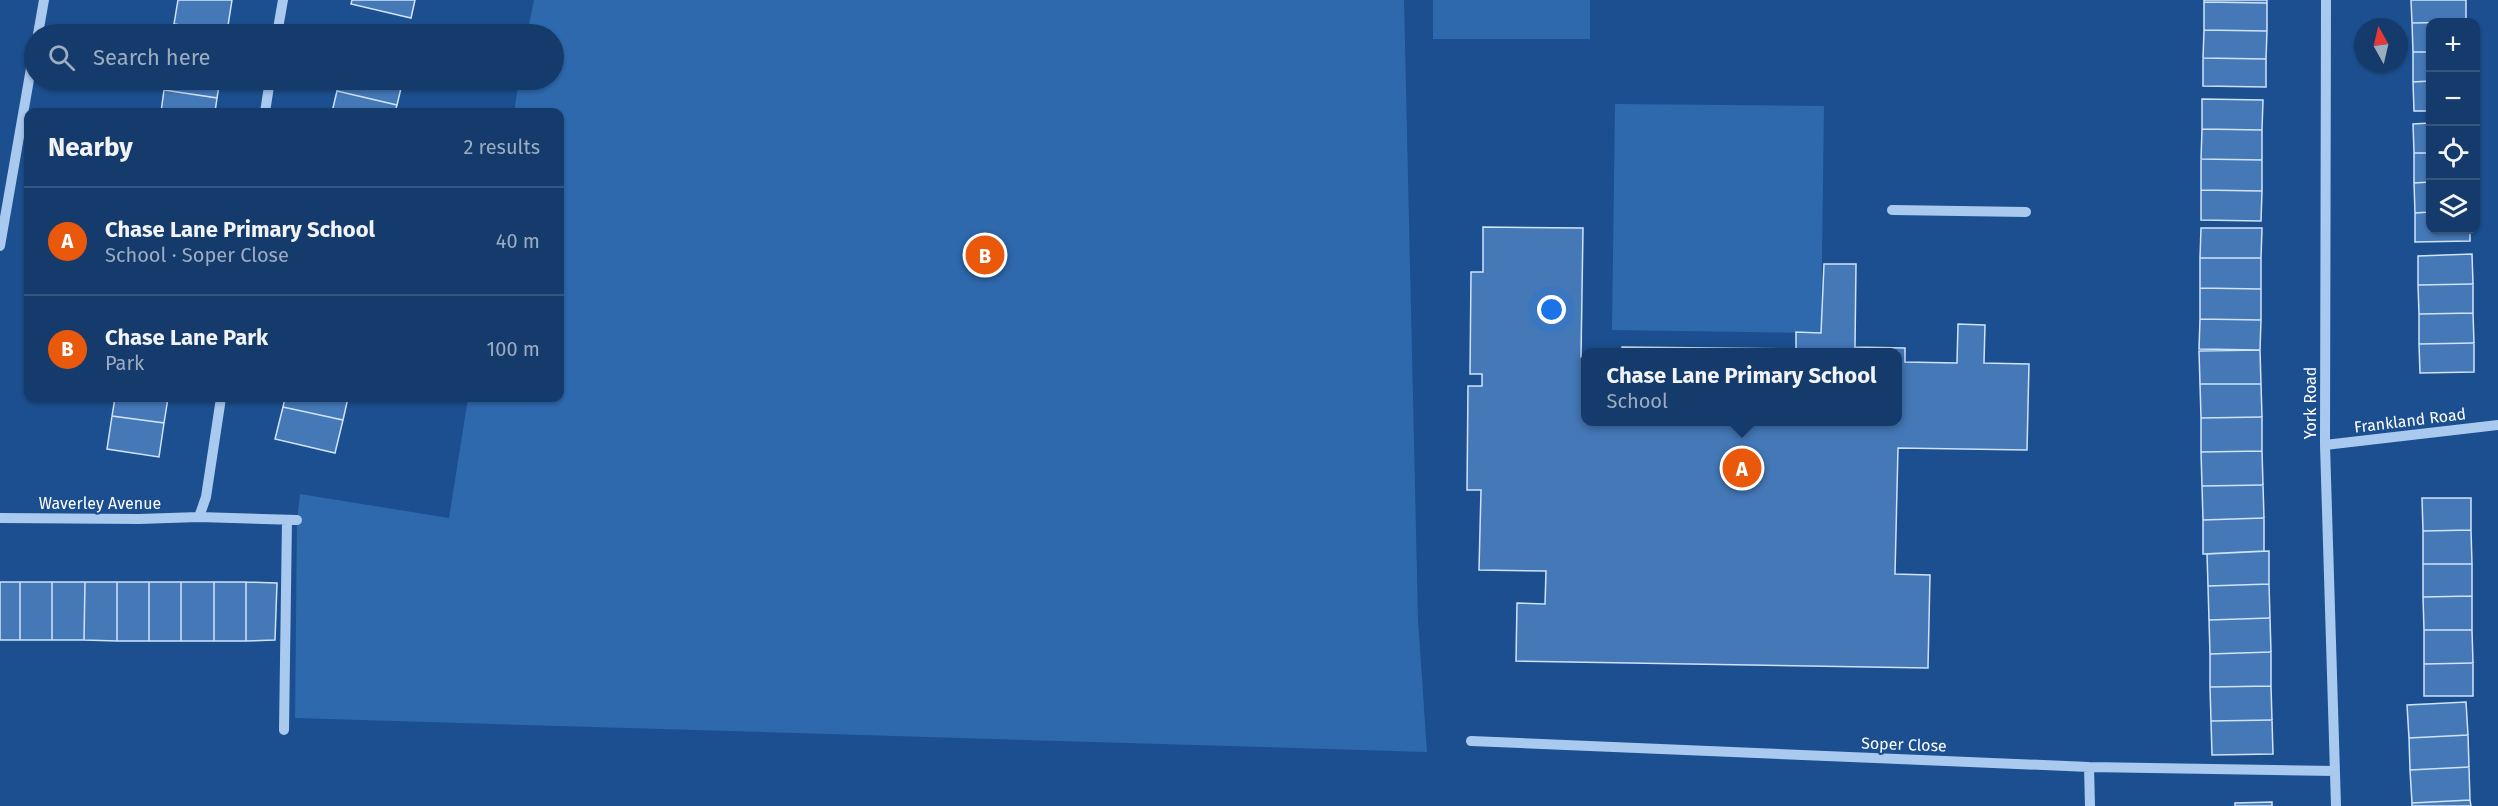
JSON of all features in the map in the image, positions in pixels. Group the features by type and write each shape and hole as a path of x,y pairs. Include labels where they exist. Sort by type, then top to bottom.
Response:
{"street":[{"path":"40,24 44,0"},
{"path":"279,24 283,0"},
{"name":"York Road","path":"2326,0 2325,446 2336,806"},
{"path":"24,108 27,90"},
{"path":"266,108 268,90"},
{"path":"0,246 24,108"},
{"path":"1892,210 2026,212"},
{"path":"200,517 206,497 220,402"},
{"name":"Frankland Road","path":"2325,446 2498,425"},
{"name":"Waverley Avenue","path":"0,518 200,517 292,520 284,730"},
{"name":"Soper Close","path":"1471,741 2089,767 2335,771"},
{"path":"2089,767 2090,806"}],"shaded area":[{"path":"534,0 1404,0 1418,620 1427,752 295,718 297,520 300,494 449,518 467,402 564,402 564,108 515,108 517,90 564,90 564,24 529,24"},
{"path":"1433,0 1590,0 1590,39 1433,39"},
{"path":"1615,104 1824,106 1821,333 1612,330"}],"building":[{"path":"178,0 232,0 228,24 174,24"},
{"path":"352,0 415,0 411,18 351,4"},
{"path":"2204,0 2267,0 2267,3 2204,2"},
{"path":"2411,0 2466,0 2466,18 2426,18 2426,23 2412,23"},
{"path":"2204,2 2267,3 2267,31 2204,30"},
{"path":"2412,23 2426,23 2426,52 2413,52"},
{"path":"2204,30 2267,31 2266,59 2203,58"},
{"path":"2413,52 2426,52 2426,81 2413,82"},
{"path":"2203,58 2266,59 2266,87 2203,86"},
{"path":"2426,81 2426,111 2414,111 2413,82"},
{"path":"164,90 218,90 217,98"},
{"path":"164,90 217,98 216,108 162,108"},
{"path":"337,90 401,90 397,105"},
{"path":"337,91 397,105 396,108 333,108"},
{"path":"2202,99 2263,100 2262,130 2202,129"},
{"path":"2426,123 2426,153 2414,153 2413,124"},
{"path":"2202,129 2262,130 2262,160 2201,159"},
{"path":"2414,153 2426,153 2426,182 2414,183"},
{"path":"2201,159 2262,160 2262,191 2201,190"},
{"path":"2426,182 2426,212 2415,213 2414,183"},
{"path":"2201,190 2262,191 2261,221 2201,220"},
{"path":"2426,212 2426,234 2470,234 2470,241 2415,242 2415,213"},
{"path":"1483,227 1583,228 1581,426 1902,426 1902,348 1796,348 1796,332 1821,333 1824,264 1856,264 1855,347 1905,348 1905,362 1957,363 1958,324 1985,325 1984,363 2029,364 2027,450 1898,448 1895,574 1930,575 1928,668 1516,661 1517,603 1545,604 1546,571 1479,570 1481,490 1467,490 1468,386 1482,386 1482,374 1470,374 1471,272 1483,272"},
{"path":"2201,228 2262,228 2261,258 2200,258"},
{"path":"2472,254 2473,284 2418,285 2418,256"},
{"path":"2200,258 2261,258 2261,289 2200,288"},
{"path":"2473,284 2473,313 2419,314 2418,285"},
{"path":"2200,288 2261,289 2261,320 2200,319"},
{"path":"2473,313 2474,343 2419,344 2419,314"},
{"path":"2200,319 2261,320 2260,350 2199,349"},
{"path":"2474,343 2474,372 2420,373 2419,344"},
{"path":"1622,347 1709,348 1622,348"},
{"path":"2260,350 2261,384 2200,384 2199,351"},
{"path":"2200,384 2261,384 2262,417 2201,418"},
{"path":"114,402 167,402 164,423 112,416"},
{"path":"284,402 347,402 343,420 283,407"},
{"path":"283,407 343,420 335,453 275,439"},
{"path":"112,416 164,423 159,457 107,449"},
{"path":"2262,417 2262,451 2201,452 2201,418"},
{"path":"2262,451 2263,485 2202,486 2201,452"},
{"path":"2263,485 2264,518 2203,520 2202,486"},
{"path":"2422,498 2471,498 2471,530 2423,531"},
{"path":"2264,518 2264,551 2203,554 2203,520"},
{"path":"2471,530 2472,564 2423,564 2423,531"},
{"path":"2269,551 2269,584 2208,586 2207,554"},
{"path":"2423,564 2472,564 2472,596 2423,597"},
{"path":"0,582 20,582 20,640 0,640"},
{"path":"20,582 52,582 52,640 20,640"},
{"path":"52,582 85,582 84,640 52,640"},
{"path":"85,582 117,582 117,641 84,640"},
{"path":"117,582 149,582 149,641 117,641"},
{"path":"149,582 181,582 181,641 149,641"},
{"path":"181,582 214,582 214,641 181,641"},
{"path":"214,582 246,582 246,641 214,641"},
{"path":"246,582 277,583 275,640 246,641"},
{"path":"2269,584 2270,618 2209,620 2208,586"},
{"path":"2472,596 2472,630 2424,630 2423,597"},
{"path":"2270,618 2271,652 2210,654 2209,620"},
{"path":"2424,630 2472,630 2473,663 2424,664"},
{"path":"2271,652 2271,686 2210,687 2210,654"},
{"path":"2473,663 2473,696 2424,696 2424,664"},
{"path":"2271,686 2272,720 2211,721 2210,687"},
{"path":"2466,702 2468,735 2409,738 2407,705"},
{"path":"2272,720 2273,754 2212,755 2211,721"},
{"path":"2468,735 2469,767 2410,770 2409,738"},
{"path":"2469,767 2470,800 2412,803 2410,770"},
{"path":"2470,800 2471,806 2412,806 2412,803"},
{"path":"2272,802 2272,806 2235,806 2235,803"}],"place":[{"name":"Chase Lane Park","path":"985,255"},
{"name":"Chase Lane Primary School","path":"1742,468"}]}
